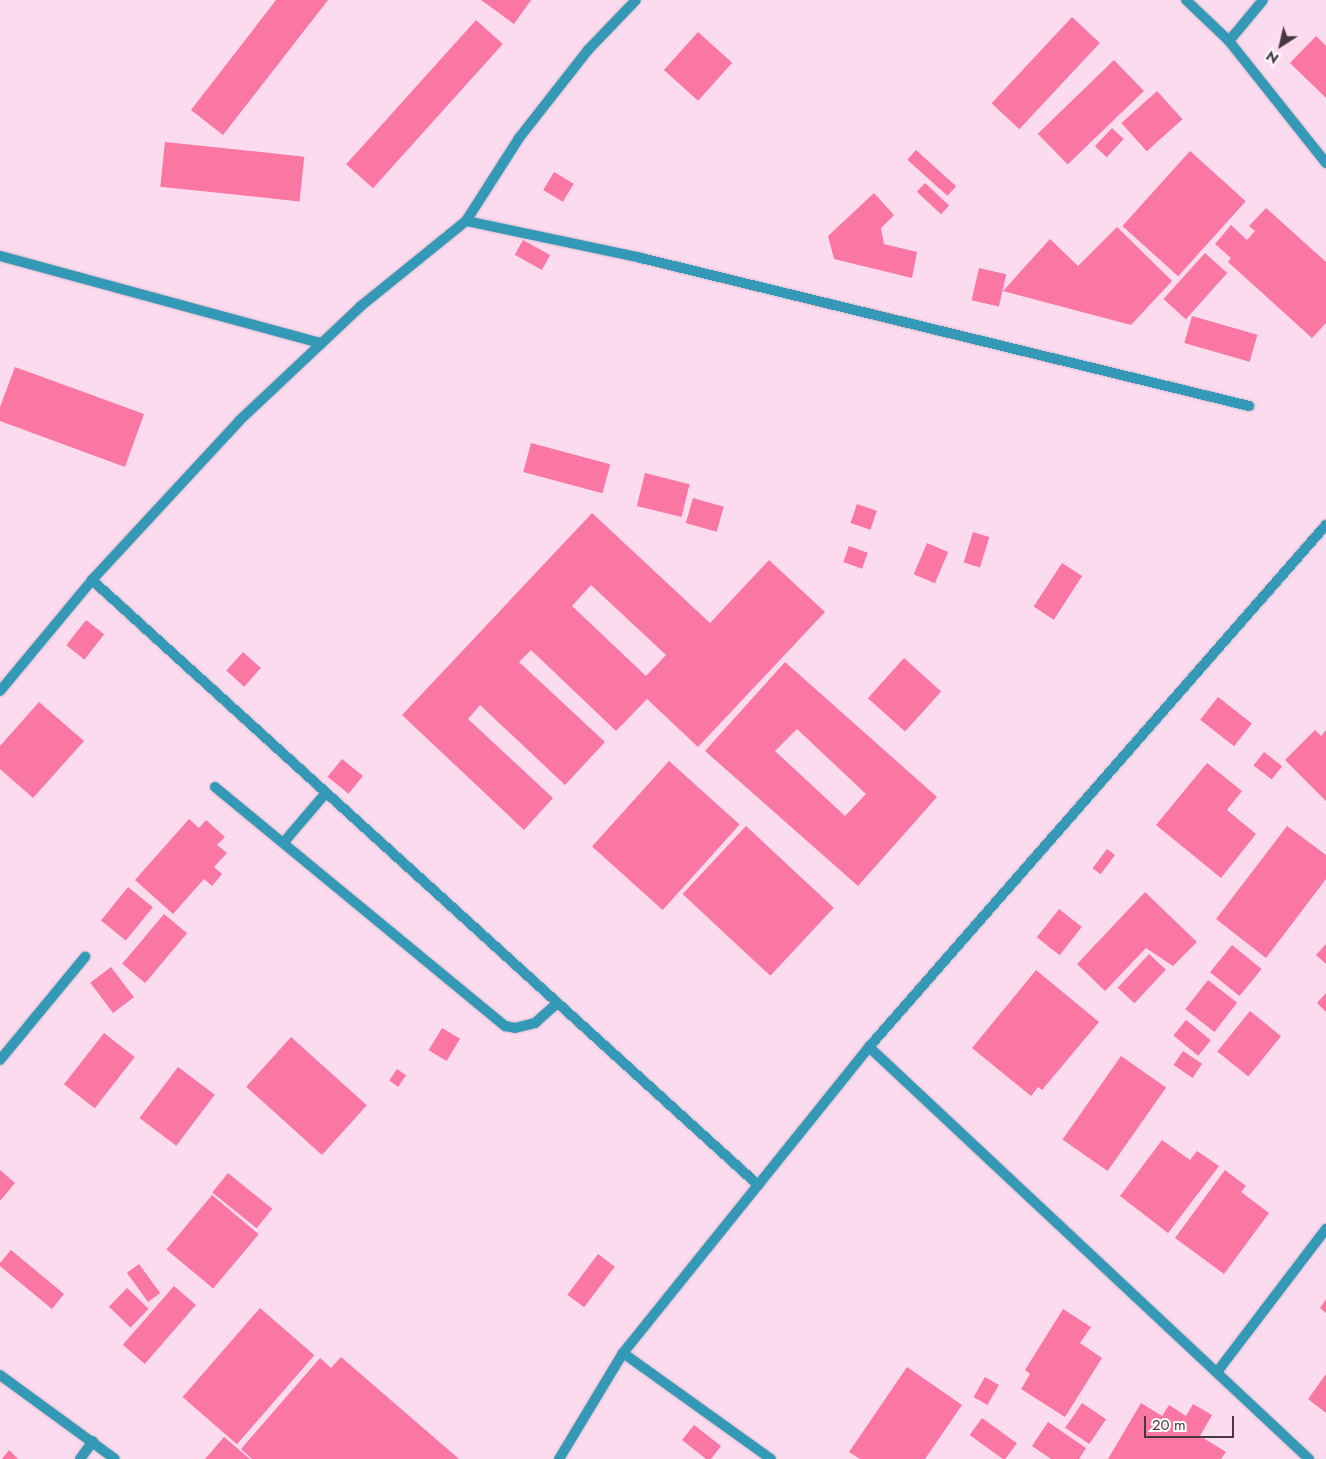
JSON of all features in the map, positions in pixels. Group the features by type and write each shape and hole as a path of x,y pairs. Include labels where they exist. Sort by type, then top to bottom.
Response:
{"street":[{"path":"0,691 92,580 239,421 361,306 466,221 519,138 588,50 636,0"},
{"path":"1186,0 1228,41 1326,163"},
{"path":"1228,41 1263,0"},
{"path":"466,221 641,258 1249,406"},
{"path":"0,256 322,343"},
{"path":"559,1459 623,1353 869,1047 1326,525"},
{"path":"92,580 325,794 758,1185"},
{"path":"215,787 505,1026 515,1028 535,1023 557,1003"},
{"path":"284,842 325,794"},
{"path":"0,1060 85,957"},
{"path":"869,1047 1309,1459"},
{"path":"1217,1372 1326,1229"},
{"path":"623,1353 770,1459"},
{"path":"0,1375 93,1441 115,1459"},
{"path":"80,1459 93,1441"}],"building":[{"path":"276,0 328,0 223,135 191,110"},
{"path":"481,0 531,0 514,24"},
{"path":"1072,17 1100,43 1019,129 992,103"},
{"path":"476,20 503,44 373,188 346,164"},
{"path":"698,32 732,63 698,101 664,70"},
{"path":"1316,36 1326,46 1326,98 1290,63"},
{"path":"1114,60 1144,91 1068,165 1038,134"},
{"path":"1157,91 1182,119 1147,151 1121,123"},
{"path":"1112,128 1124,139 1107,157 1095,146"},
{"path":"165,142 304,157 300,201 160,187"},
{"path":"916,150 956,186 947,196 907,160"},
{"path":"1190,151 1246,201 1178,276 1122,226"},
{"path":"554,172 574,184 563,202 543,190"},
{"path":"925,183 949,206 941,214 917,192"},
{"path":"874,193 894,215 881,228 884,244 917,252 912,278 834,259 828,236"},
{"path":"1266,208 1326,262 1326,323 1312,338 1228,262 1231,258 1215,244 1231,225 1247,240 1255,231 1249,226"},
{"path":"1117,227 1172,281 1131,325 1003,291 1050,239 1078,266"},
{"path":"523,240 550,255 542,270 515,255"},
{"path":"1205,253 1227,273 1186,319 1164,299"},
{"path":"979,268 1006,274 999,306 972,300"},
{"path":"1192,316 1257,335 1250,362 1184,343"},
{"path":"15,367 144,414 125,467 0,421 0,407"},
{"path":"531,443 610,464 602,493 523,472"},
{"path":"645,473 690,484 681,517 637,506"},
{"path":"693,498 724,507 717,532 686,523"},
{"path":"857,504 877,511 870,530 850,523"},
{"path":"592,513 710,623 769,560 825,612 698,747 647,699 616,731 531,650 519,662 605,742 565,785 480,705 468,719 553,798 524,830 402,715","holes":["591,585 666,655 646,676 572,606"]},
{"path":"973,532 989,537 980,568 964,563"},
{"path":"927,543 948,552 935,583 914,574"},
{"path":"849,546 868,553 862,569 843,562"},
{"path":"1062,563 1082,576 1054,620 1034,607"},
{"path":"86,620 104,634 84,659 66,645"},
{"path":"243,652 261,668 244,687 226,671"},
{"path":"904,658 941,691 905,732 868,698"},
{"path":"785,662 937,797 858,886 705,751","holes":["797,729 866,794 845,816 775,751"]},
{"path":"1218,697 1252,723 1234,746 1200,720"},
{"path":"39,702 84,741 33,798 0,769 0,746"},
{"path":"1315,730 1321,736 1326,730 1326,801 1285,760"},
{"path":"1264,752 1282,766 1272,780 1254,765"},
{"path":"342,759 363,776 349,794 328,777"},
{"path":"669,761 740,825 663,910 592,846"},
{"path":"1207,763 1242,791 1227,810 1256,834 1221,878 1156,825"},
{"path":"189,819 199,828 206,820 225,837 217,845 227,853 214,867 222,874 212,886 204,879 173,914 135,880"},
{"path":"746,826 834,908 770,976 683,894"},
{"path":"1287,826 1326,855 1326,879 1266,958 1216,919"},
{"path":"1107,849 1115,855 1101,874 1093,868"},
{"path":"128,887 153,907 126,941 101,920"},
{"path":"1145,892 1197,942 1173,966 1146,948 1105,991 1077,964"},
{"path":"1059,909 1082,927 1060,955 1037,937"},
{"path":"164,914 187,933 145,983 122,964"},
{"path":"1326,944 1326,964 1316,955"},
{"path":"1232,945 1262,969 1240,996 1210,972"},
{"path":"1149,954 1166,970 1134,1003 1118,988"},
{"path":"111,967 134,997 113,1013 90,983"},
{"path":"1036,970 1099,1022 1042,1090 1038,1087 1031,1096 972,1048"},
{"path":"1208,980 1237,1003 1214,1032 1185,1009"},
{"path":"1326,993 1326,1012 1317,1003"},
{"path":"1250,1011 1281,1036 1248,1077 1217,1051"},
{"path":"1186,1020 1211,1040 1198,1056 1173,1036"},
{"path":"442,1028 460,1039 447,1061 429,1050"},
{"path":"104,1033 135,1057 95,1108 64,1084"},
{"path":"291,1037 367,1105 322,1155 246,1087"},
{"path":"1183,1051 1202,1064 1193,1078 1173,1065"},
{"path":"1121,1056 1166,1088 1108,1171 1062,1140"},
{"path":"178,1067 215,1095 176,1146 139,1118"},
{"path":"397,1069 406,1075 398,1087 389,1081"},
{"path":"1162,1140 1190,1160 1197,1151 1219,1166 1168,1233 1120,1196"},
{"path":"0,1170 15,1183 0,1201"},
{"path":"1225,1170 1246,1186 1241,1192 1269,1213 1224,1274 1175,1238"},
{"path":"228,1173 272,1209 257,1228 212,1192"},
{"path":"212,1195 259,1234 213,1289 166,1249"},
{"path":"11,1250 64,1294 52,1309 0,1266 0,1263"},
{"path":"598,1254 615,1267 584,1307 567,1295"},
{"path":"139,1264 160,1293 148,1302 127,1273"},
{"path":"174,1286 196,1305 145,1364 123,1345"},
{"path":"127,1288 149,1309 131,1328 109,1307"},
{"path":"1326,1299 1326,1313 1320,1308"},
{"path":"260,1308 314,1355 237,1444 183,1397"},
{"path":"1063,1309 1091,1327 1080,1343 1102,1358 1065,1417 1021,1389 1030,1374 1025,1370"},
{"path":"341,1357 459,1459 252,1459 241,1449 320,1358 331,1368"},
{"path":"907,1367 962,1405 925,1459 860,1459 849,1452"},
{"path":"1326,1374 1326,1413 1308,1399"},
{"path":"985,1377 999,1385 987,1405 974,1397"},
{"path":"1082,1403 1106,1419 1089,1444 1065,1428"},
{"path":"1141,1403 1162,1416 1169,1405 1186,1416 1193,1404 1212,1415 1200,1436 1226,1452 1221,1459 1108,1459"},
{"path":"982,1418 1017,1443 1005,1459 1003,1459 970,1435"},
{"path":"1048,1422 1086,1448 1079,1459 1051,1459 1032,1446"},
{"path":"694,1425 721,1446 711,1459 706,1459 682,1440"},
{"path":"224,1437 250,1459 205,1459"},
{"path":"9,1450 18,1459 2,1459"}]}
